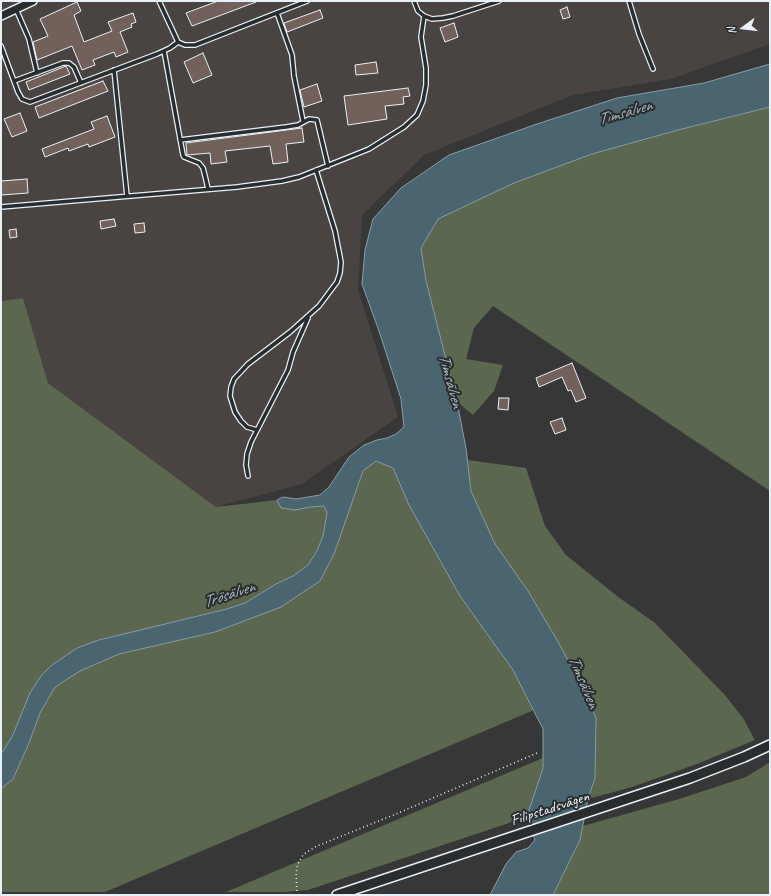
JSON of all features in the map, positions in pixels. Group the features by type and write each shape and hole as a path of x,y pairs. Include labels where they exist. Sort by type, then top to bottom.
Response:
{"main road":[{"name":"Filipstadsvägen","path":"337,895 690,778 770,745"}],"street":[{"path":"1,16 33,1"}],"lane":[{"path":"159,1 178,42 185,45 195,45 307,1"},
{"path":"414,1 418,11 424,16 432,19 443,18 499,1"},
{"path":"629,1 639,34 653,69"},
{"path":"16,9 29,39 37,73"},
{"path":"277,13 292,55 294,76 303,121"},
{"path":"1,207 282,181 299,177 368,149 404,127 416,115 423,101 426,85 426,68 421,37 424,16"},
{"path":"1,46 22,99 30,102 164,51 178,42"},
{"path":"164,51 182,155 199,163 203,168 208,189"},
{"path":"14,81 63,63 69,63 74,67 81,83"},
{"path":"114,70 127,196"},
{"path":"180,140 286,127 309,119 317,120 328,166"},
{"path":"257,430 247,427 235,412 230,396 234,379 248,364 290,332 319,306 337,282 341,262 335,231 316,170"},
{"path":"248,476 246,454 288,370 293,352 310,313"}],"path":[{"path":"297,895 296,872 298,864 303,855 317,846 396,814 537,753"}],"shaded area":[{"path":"1,1 770,1 770,44 671,79 573,95 424,155 362,215 358,290 398,417 302,484 216,507 48,383 23,298 1,301"}],"green space":[{"path":"770,107 770,491 493,306 474,328 466,359 503,365 494,391 473,415 457,402 426,281 421,248 438,219 514,183 592,154 678,130"},
{"path":"23,298 48,383 216,507 277,500 282,508 295,510 324,506 327,513 323,536 317,551 308,565 293,576 276,584 245,603 227,609 99,640 77,648 52,665 41,676 30,693 12,737 1,754 1,301"},
{"path":"468,460 526,468 545,526 566,555 617,596 655,623 724,694 743,718 755,740 697,764 632,787 588,799 595,778 596,718 583,688 557,640 528,591 495,544 471,491"},
{"path":"375,461 393,467 409,505 460,596 513,670 534,710 105,892 1,892 1,789 13,779 40,713 55,687 80,671 119,654 215,632 281,607 320,581 334,554 363,471"},
{"path":"543,758 543,768 529,810 509,823 308,890 284,892 226,892"},
{"path":"770,762 770,895 553,895 580,840 583,826 679,799 746,777"}],"water":[{"name":"Timsälven","path":"770,64 770,107 678,130 592,154 514,183 438,219 421,248 426,281 457,402 466,448 471,491 495,544 528,591 557,640 583,688 596,718 595,778 588,799 580,840 553,895 490,895 506,864 516,852 528,848 535,840 528,820 529,810 543,768 543,729 513,670 460,596 409,505 393,468 376,461 363,471 334,554 320,581 281,607 215,632 119,654 80,671 55,687 40,713 13,779 1,789 1,754 12,737 30,693 41,676 52,665 77,648 99,640 227,609 245,603 276,584 293,576 308,565 317,551 323,536 327,513 324,506 295,510 281,508 277,500 283,497 296,499 320,495 329,487 349,457 364,445 396,434 404,427 401,399 362,284 365,250 373,219 401,188 449,155 537,124 617,98 704,83"}],"building":[{"path":"218,1 256,2 192,26 186,13"},
{"path":"77,2 81,11 74,15 84,42 112,31 108,22 133,13 136,22 131,24 132,27 120,32 128,52 116,57 114,52 93,60 95,65 82,70 72,46 37,60 33,42 48,36 40,19"},
{"path":"567,7 570,17 563,19 560,10"},
{"path":"320,10 323,18 287,32 284,23"},
{"path":"454,23 458,37 445,42 440,28"},
{"path":"203,53 212,75 193,83 184,62"},
{"path":"376,62 378,73 356,75 355,65"},
{"path":"66,66 70,74 29,90 26,82"},
{"path":"103,81 108,91 39,118 35,107"},
{"path":"317,84 322,101 304,107 300,90"},
{"path":"408,88 410,96 403,97 404,104 385,106 387,119 348,125 344,96"},
{"path":"20,113 27,131 12,137 4,119"},
{"path":"107,116 115,137 89,147 88,144 69,151 68,148 45,157 42,149 94,129 91,122"},
{"path":"302,128 304,142 286,144 288,162 273,164 270,146 225,151 227,162 211,164 210,153 187,155 186,143"},
{"path":"27,179 28,193 1,195 1,181"},
{"path":"114,219 116,226 101,229 100,221"},
{"path":"144,223 145,232 135,233 134,224"},
{"path":"16,229 17,237 10,238 9,230"},
{"path":"572,363 586,398 576,402 571,390 568,391 562,377 539,387 536,378"},
{"path":"499,398 509,398 508,410 498,409"},
{"path":"562,418 566,430 555,434 550,422"}],"water label":[{"name":"Trösälven","path":"229,595"}]}
